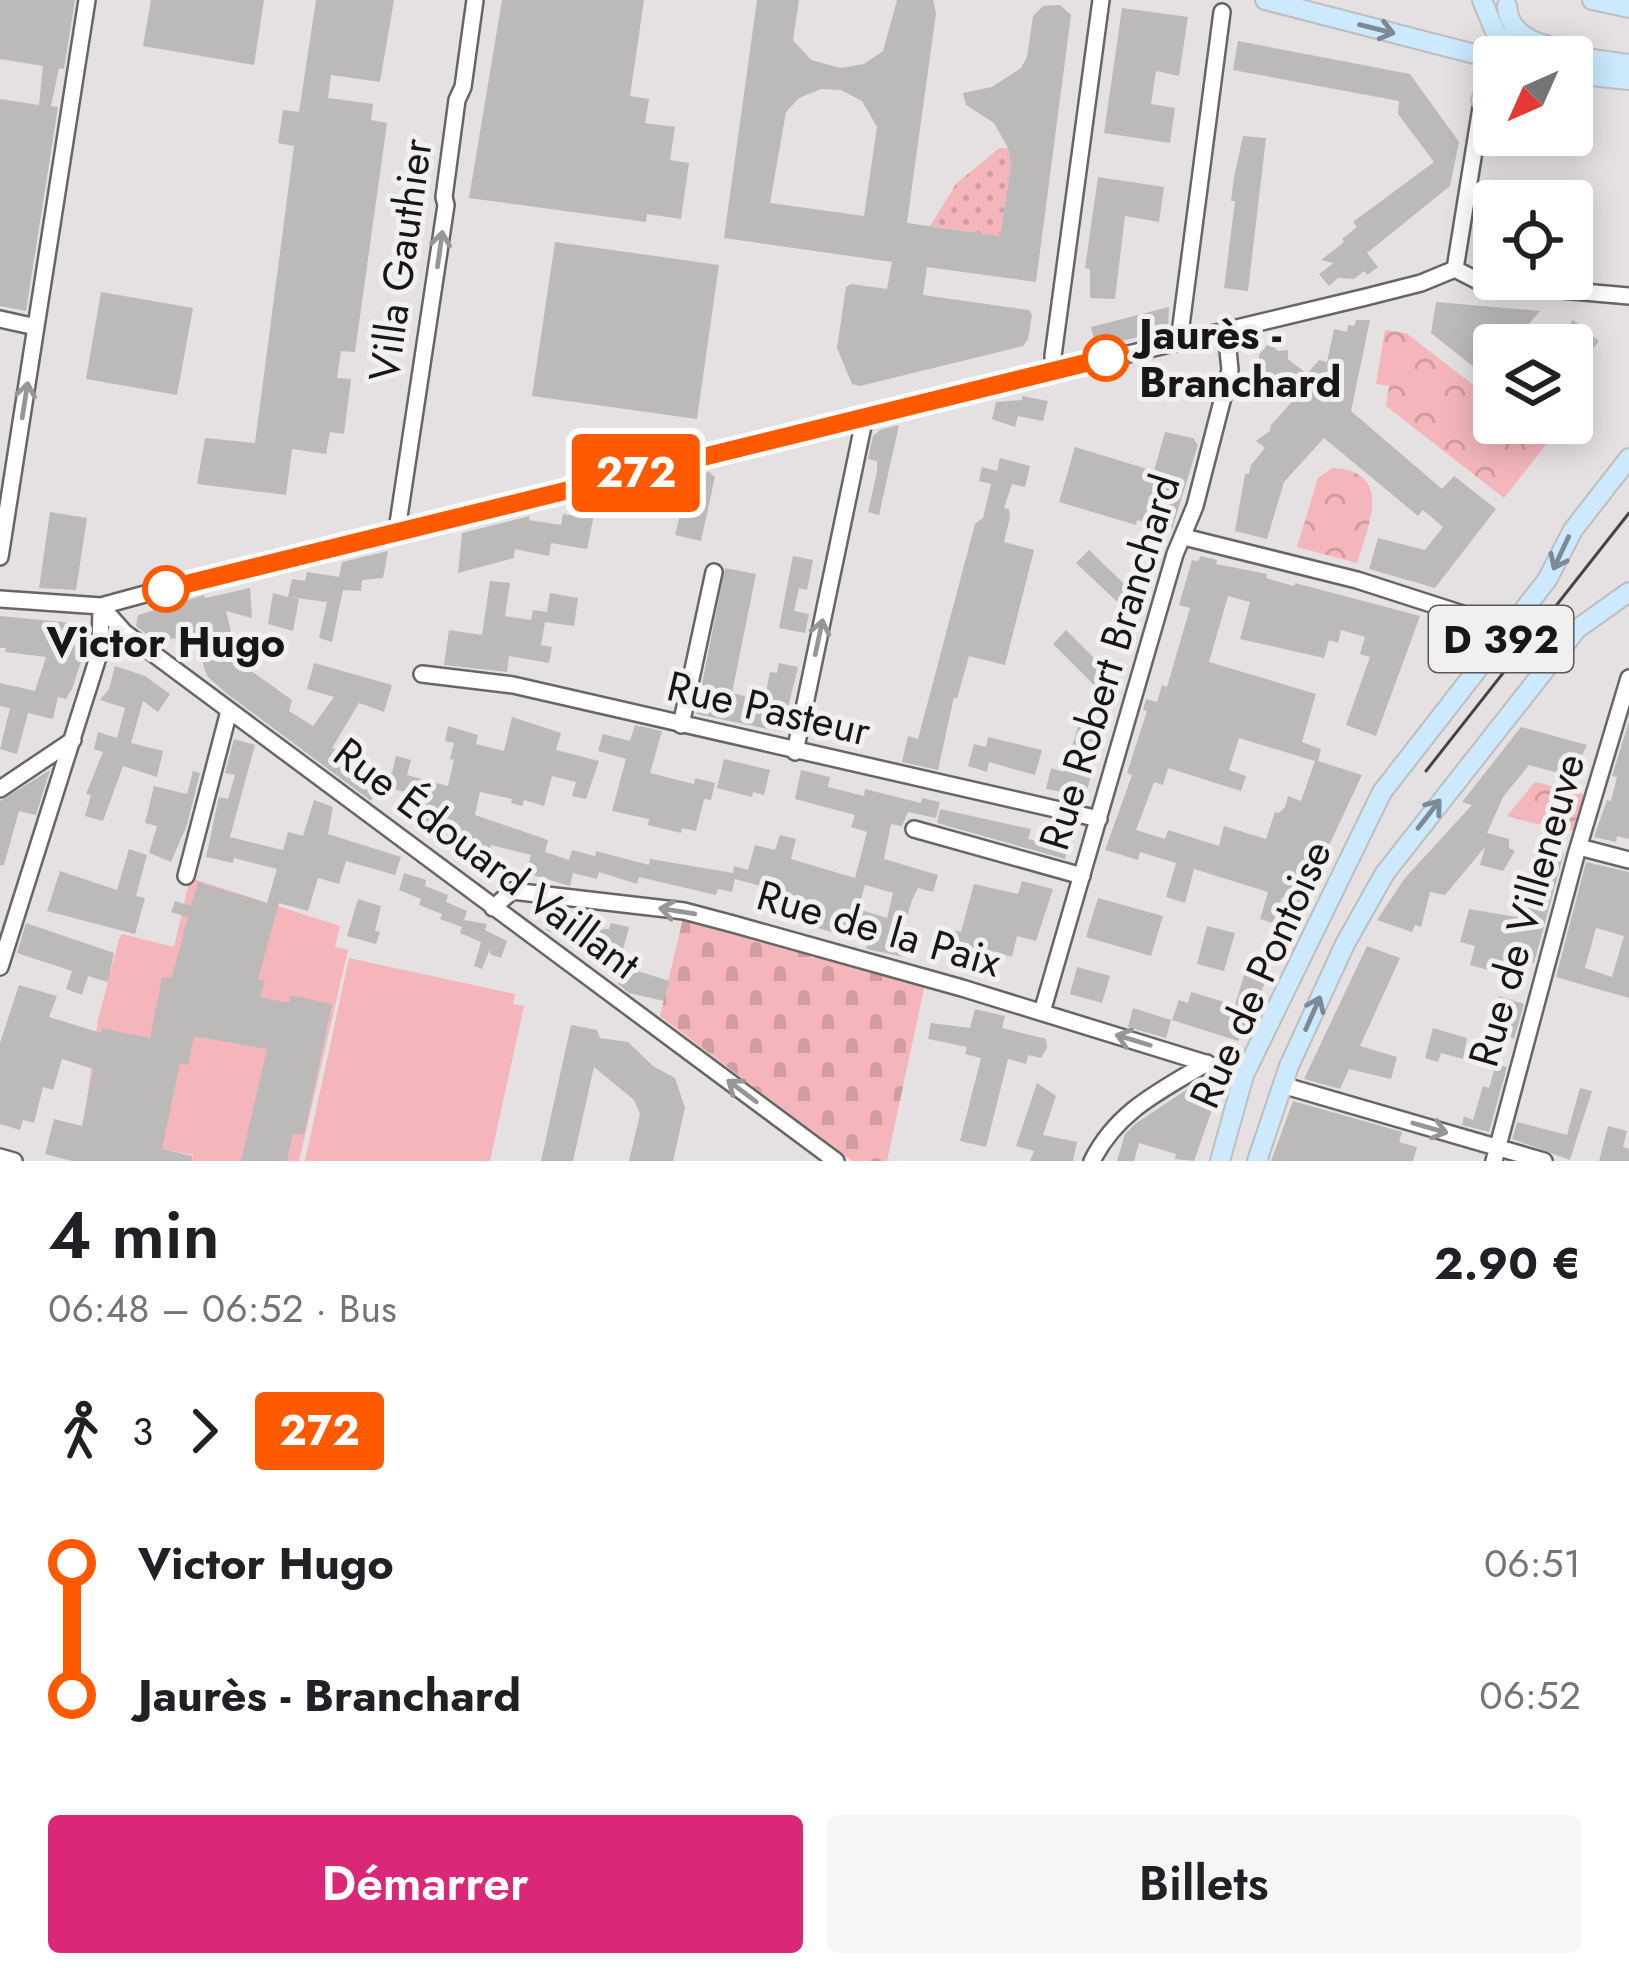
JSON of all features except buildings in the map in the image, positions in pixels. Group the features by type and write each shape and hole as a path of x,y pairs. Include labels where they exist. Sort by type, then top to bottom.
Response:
{"main road":[{"path":"1264,0 1473,53"},
{"path":"1321,0 1336,19"},
{"path":"1482,0 1499,36"},
{"path":"1592,0 1629,8"},
{"path":"1496,34 1509,3"},
{"path":"1509,3 1510,20 1524,36"},
{"path":"1593,64 1629,64"},
{"path":"1593,70 1629,80"},
{"name":"D 392","path":"1509,629 1553,570 1573,530 1629,458"},
{"name":"Rue de Pontoise","path":"1257,1161 1282,1085 1362,910 1402,850 1564,644 1583,622 1629,592"},
{"name":"Rue de Pontoise","path":"1220,1161 1244,1076 1369,817 1388,784 1509,629"}],"street":[{"path":"0,557 87,0"},
{"name":"Villa Gauthier","path":"398,530 457,100 476,0"},
{"path":"1054,372 1102,0"},
{"path":"1180,341 1222,12"},
{"path":"1455,269 1476,156"},
{"path":"1455,269 1481,283 1629,296"},
{"path":"0,599 101,606 1421,283 1455,269"},
{"path":"0,320 37,327"},
{"name":"Rue Robert Branchard","path":"1042,1012 1230,370 1226,330"},
{"path":"795,752 865,416"},
{"path":"1184,537 1357,580 1509,629"},
{"path":"681,725 714,572"},
{"path":"0,967 100,651 101,606"},
{"name":"Rue Édouard Vaillant","path":"101,606 124,632 836,1161"},
{"name":"Rue Pasteur","path":"422,674 513,685 1099,819"},
{"name":"Rue de Villeneuve","path":"1496,1154 1579,847 1623,723 1629,678"},
{"path":"186,876 229,711"},
{"path":"0,789 73,740"},
{"path":"914,830 1082,876"},
{"path":"1579,847 1629,860"},
{"name":"Rue de la Paix","path":"493,908 512,891 684,911 1042,1012 1244,1076"},
{"path":"1092,1161 1106,1132 1133,1108 1207,1063"},
{"path":"1282,1085 1496,1154 1544,1161"},
{"path":"0,1157 14,1161"}],"green space":[{"path":"999,148 1008,148 1011,165 1000,236 930,226 956,184"},
{"path":"1385,330 1406,333 1473,385 1473,444 1546,444 1504,498 1386,406 1389,386 1376,384"},
{"path":"1332,468 1352,471 1370,489 1371,517 1357,563 1297,547 1318,478"},
{"path":"1535,782 1584,794 1573,830 1507,816"},
{"path":"190,878 340,926 335,947 348,950 299,1161 192,1161 193,1155 162,1149 85,1112 98,1020 119,939 122,934 174,947"},
{"path":"683,918 804,951 812,958 822,956 925,984 887,1161 852,1161 660,1016"},
{"path":"349,958 515,994 513,1004 524,1006 490,1161 305,1161"}],"tram line":[{"path":"1426,771 1629,513"}],"bus line":[{"name":"272","path":"166,589 1106,358"}],"place":[{"name":"Jaurès - Branchard","path":"1106,358"},
{"name":"Victor Hugo","path":"166,589"}]}
